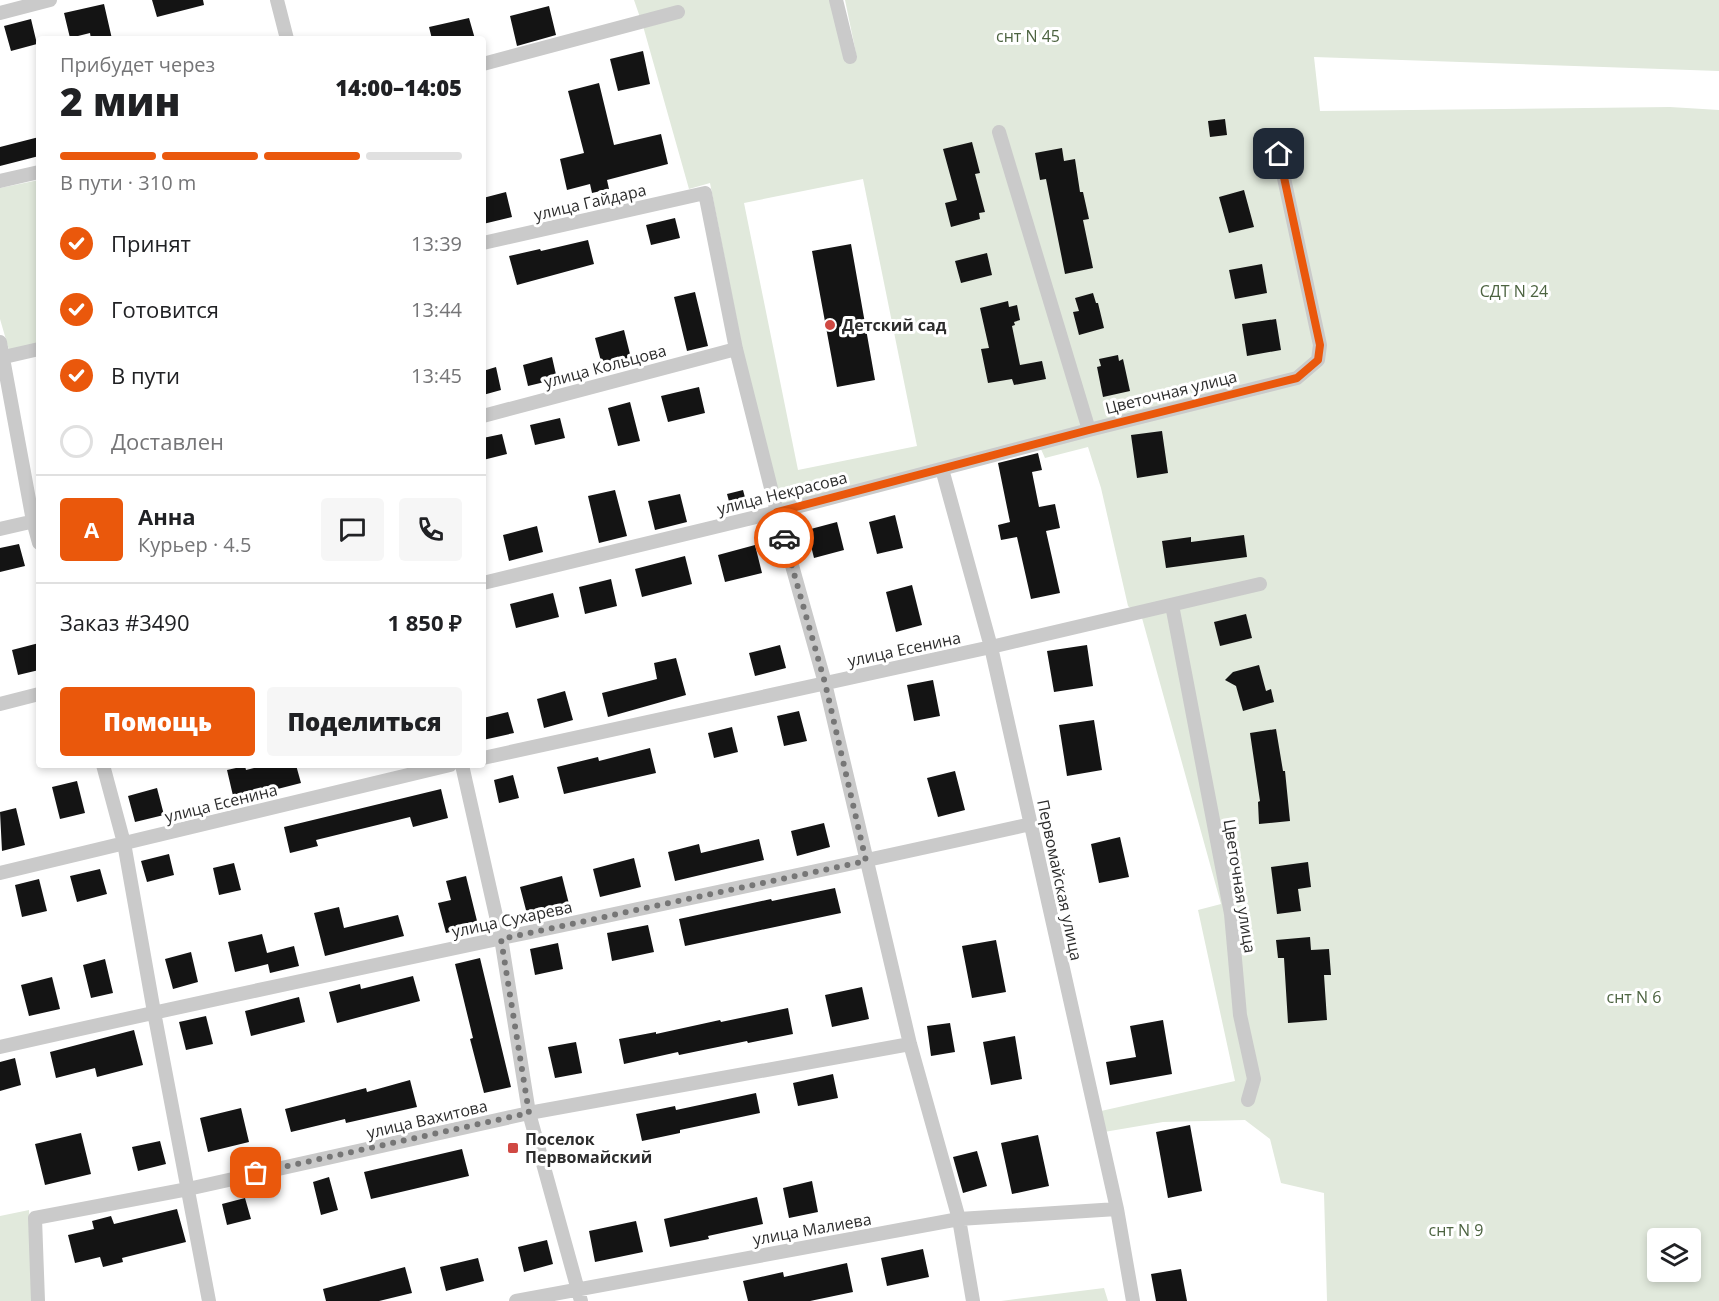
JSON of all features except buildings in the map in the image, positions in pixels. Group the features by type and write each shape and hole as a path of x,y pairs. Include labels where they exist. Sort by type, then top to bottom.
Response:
{"street":[{"path":"0,13 50,0"},
{"path":"277,0 286,36"},
{"path":"836,0 850,57"},
{"path":"486,63 678,12"},
{"name":"Цветочная улица","path":"999,132 1089,430 1297,378 1318,360 1320,345 1279,154"},
{"path":"0,181 36,173"},
{"name":"улица Гайдара","path":"486,242 705,193 736,349"},
{"path":"0,342 36,520 0,529"},
{"path":"736,349 777,512 825,683 910,1044 958,1220 973,1301"},
{"name":"улица Кольцова","path":"486,415 736,349"},
{"path":"2,358 36,350"},
{"name":"улица Некрасова","path":"486,582 777,512 1089,430"},
{"name":"Первомайская улица","path":"942,469 991,647 1117,1209 1133,1301"},
{"name":"улица Есенина","path":"486,757 991,647 1260,584"},
{"name":"Цветочная улица","path":"1172,605 1231,914 1240,1015 1254,1078 1248,1100"},
{"path":"0,704 36,695"},
{"path":"104,768 124,843 209,1301"},
{"name":"улица Есенина","path":"0,873 437,768"},
{"path":"463,768 501,939 529,1113 580,1295"},
{"name":"улица Сухарева","path":"0,1047 1031,824"},
{"name":"улица Вахитова","path":"38,1301 35,1218 188,1189 529,1113 910,1044"},
{"name":"улица Малиева","path":"516,1301 580,1295 958,1220 1117,1209"}],"green space":[{"path":"634,0 831,0 846,63 857,58 845,0 1719,0 1719,71 1314,57 1320,111 1670,107 1719,110 1719,1301 1327,1301 1324,1193 1281,1183 1270,1139 1245,1120 1163,1122 1104,1132 1101,1111 1235,1081 1198,910 1221,904 1142,618 1128,606 1101,488 1088,447 1045,458 1040,447 782,512 742,347 710,183 689,189","holes":["863,179 917,446 798,470 744,203"]},
{"path":"36,181 36,344 9,350 0,319 0,188"},
{"path":"29,1210 33,1301 0,1301 0,1216"},
{"path":"1104,1288 1108,1301 1001,1301"}],"way so far":[{"path":"256,1173 529,1113 501,939 866,861 825,683 784,538"}],"place":[{"name":"Детский сад","path":"830,325"},
{"name":"Поселок Первомайский","path":"513,1148"}],"route":[{"path":"784,538 777,512 1297,378 1318,360 1320,345 1279,154"}],"park label":[{"name":"снт N 45","path":"1028,36"},
{"name":"СДТ N 24","path":"1514,291"},
{"name":"снт N 6","path":"1634,997"},
{"name":"снт N 9","path":"1456,1230"}]}
